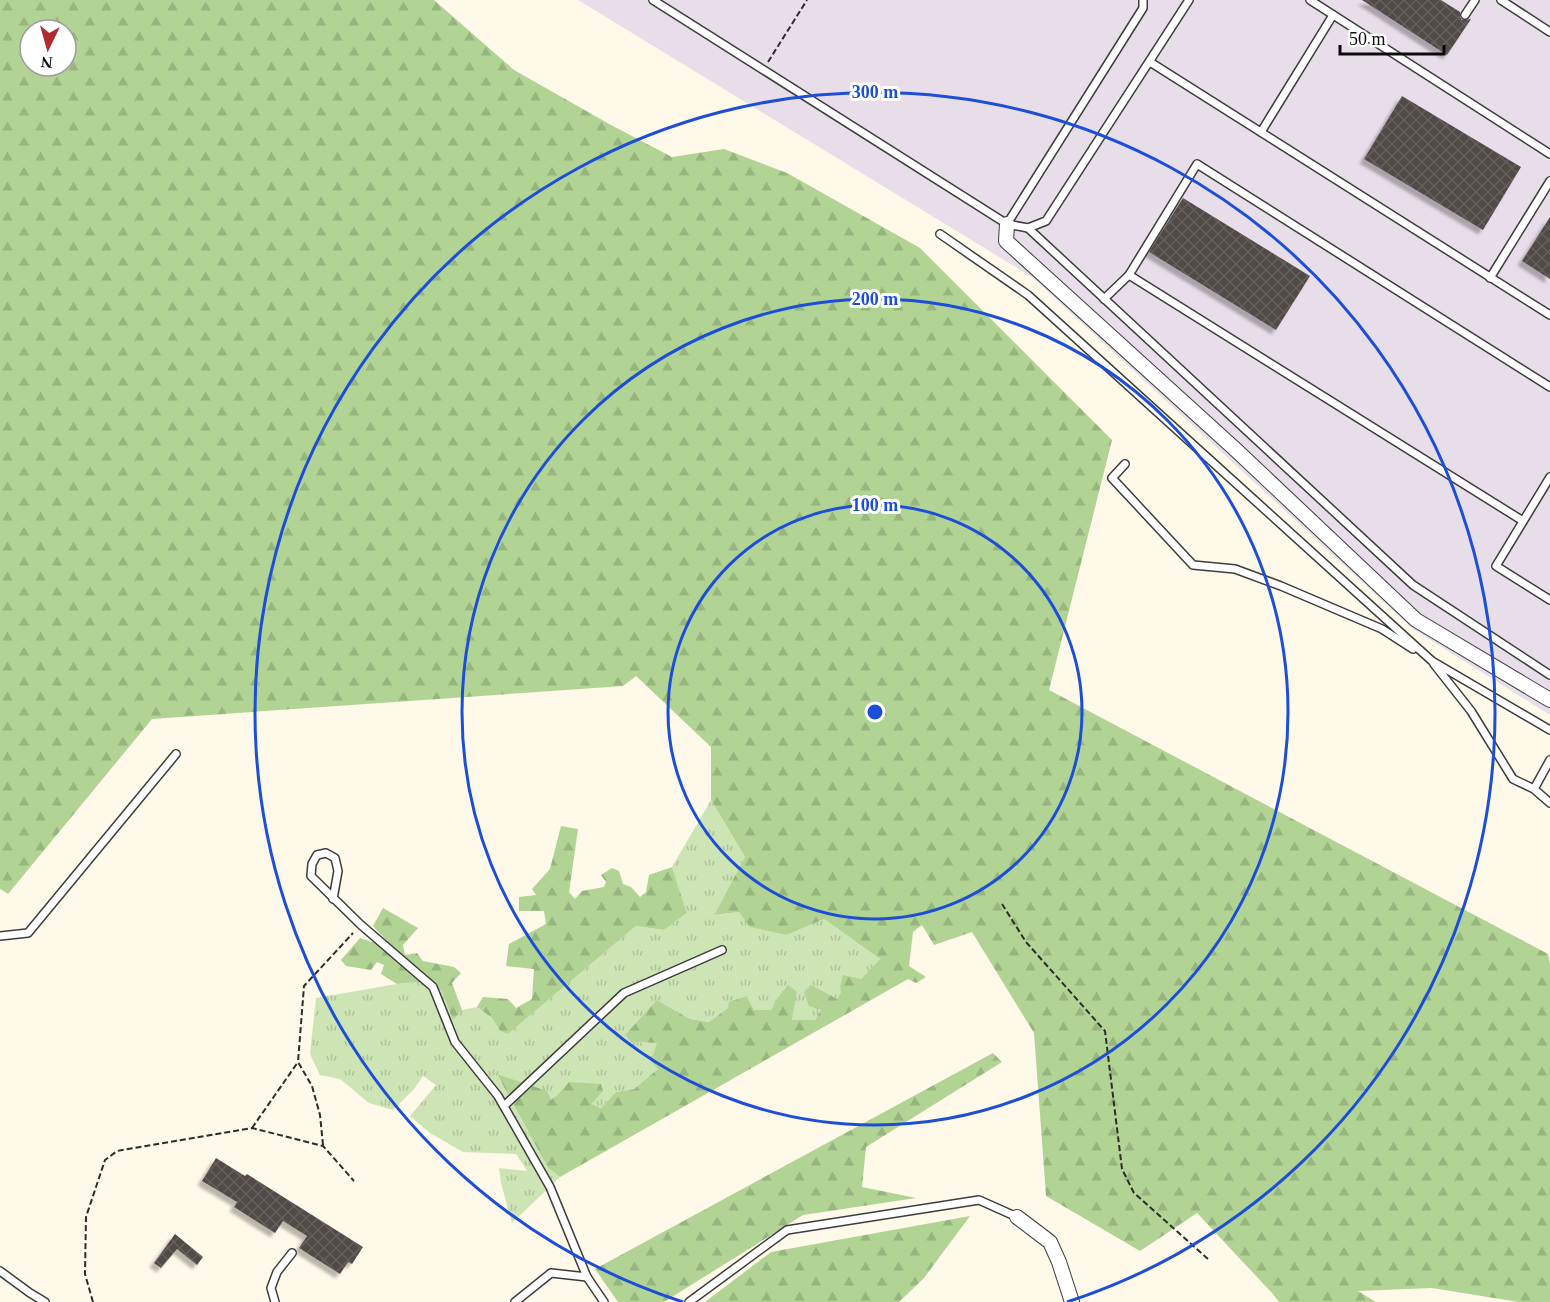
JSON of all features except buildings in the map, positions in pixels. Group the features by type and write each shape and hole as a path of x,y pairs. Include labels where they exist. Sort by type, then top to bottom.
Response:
{"street":[{"path":"1007,224 1006,241 1236,450 1416,620 1550,700"},
{"path":"1017,1217 1050,1242 1072,1302"}],"lane":[{"path":"652,0 1007,224 1028,228 1046,221 1189,0"},
{"path":"1007,224 1143,8 1143,0"},
{"path":"1310,0 1550,154"},
{"path":"1465,15 1475,0"},
{"path":"1501,0 1550,32"},
{"path":"1261,132 1333,15"},
{"path":"1150,62 1550,315"},
{"path":"1104,299 1129,275 1197,164 1550,387"},
{"path":"1490,278 1550,181"},
{"path":"1028,228 1413,585 1550,675"},
{"path":"940,234 1028,295 1432,661 1471,711 1514,779 1534,789 1550,803"},
{"path":"1129,275 1522,521"},
{"path":"1125,464 1112,478 1193,565 1235,568 1382,629 1550,730"},
{"path":"1550,477 1496,566 1550,600"},
{"path":"0,936 28,933 176,753"},
{"path":"1534,789 1550,760"},
{"path":"333,899 338,871 335,858 327,853 317,855 312,864 311,876 333,899 434,987 455,1042 504,1106 550,1187 587,1277 604,1302"},
{"path":"504,1106 624,993 722,950"},
{"path":"689,1302 787,1230 979,1200 1017,1217"},
{"path":"275,1302 271,1288 277,1272 292,1253"},
{"path":"0,1271 45,1302"},
{"path":"514,1302 551,1274 587,1277"}],"path":[{"path":"763,70 807,0"},
{"path":"1002,904 1026,942 1105,1031 1122,1169 1134,1193 1209,1260"},
{"path":"252,1128 298,1062 304,986 362,925"},
{"path":"298,1062 312,1086 320,1115 323,1146"},
{"path":"93,1302 85,1274 86,1217 105,1160 117,1151 252,1128 323,1146 354,1181"}],"shaded area":[{"path":"578,0 1550,0 1550,715 1413,629 1032,277"}],"green space":[{"path":"0,0 434,0 514,70 672,157 724,149 787,173 920,248 1112,440 1049,690 1548,954 1550,964 1550,1302 1519,1302 1432,1288 1358,1291 1376,1302 1279,1302 1197,1213 1140,1251 1046,1196 1034,1033 972,932 934,945 922,925 913,932 909,966 926,977 916,983 908,979 560,1177 548,1168 497,1074 547,1091 551,1100 569,1082 601,1084 603,1091 591,1104 601,1108 616,1092 634,1089 658,1069 651,1061 657,1043 631,1042 625,1035 657,1000 690,1019 709,1022 728,1008 729,1002 747,996 754,1010 772,1010 775,1001 788,985 797,992 792,1020 815,1020 821,1010 809,1006 804,992 811,985 837,999 841,992 843,975 861,979 880,959 824,919 787,935 750,927 739,912 714,915 745,857 711,800 711,747 636,676 623,686 152,719 8,894 0,889"},
{"path":"711,800 745,857 714,915 739,912 787,935 824,919 880,959 861,979 841,992 837,999 822,1010 815,1020 792,1020 797,992 772,1011 754,1010 747,996 709,1022 690,1019 657,1000 632,1042 657,1043 659,1069 634,1089 616,1092 601,1108 591,1105 569,1082 551,1101 497,1074 548,1168 560,1177 512,1223 499,1168 527,1171 516,1154 463,1152 430,1133 410,1116 436,1085 423,1076 414,1089 393,1110 369,1103 340,1079 320,1075 310,1054 316,998 419,982 427,989 441,990 453,1019 462,1010 477,1007 492,1018 500,1031 508,1034 636,926 664,930 687,913 672,867"},
{"path":"561,826 578,829 569,892 575,899 582,891 604,887 606,882 601,875 612,868 619,871 623,884 631,887 640,897 646,892 649,875 672,867 687,913 664,930 636,926 508,1034 500,1031 492,1018 477,1007 483,997 508,999 516,1008 532,999 534,969 506,966 509,944 546,924 544,911 519,911 519,897 536,895 532,889 550,869"},
{"path":"383,908 418,928 403,945 405,955 417,953 423,961 454,967 461,973 452,983 462,1010 453,1020 441,990 427,989 419,982 397,984 381,974 384,965 377,962 371,970 346,966 341,960 360,938 390,944 373,926"},
{"path":"993,1053 1002,1062 866,1147 862,1187 916,1198 803,1215 664,1302 618,1302 595,1269"},
{"path":"970,1216 924,1278 899,1302 705,1302 771,1252"}]}
